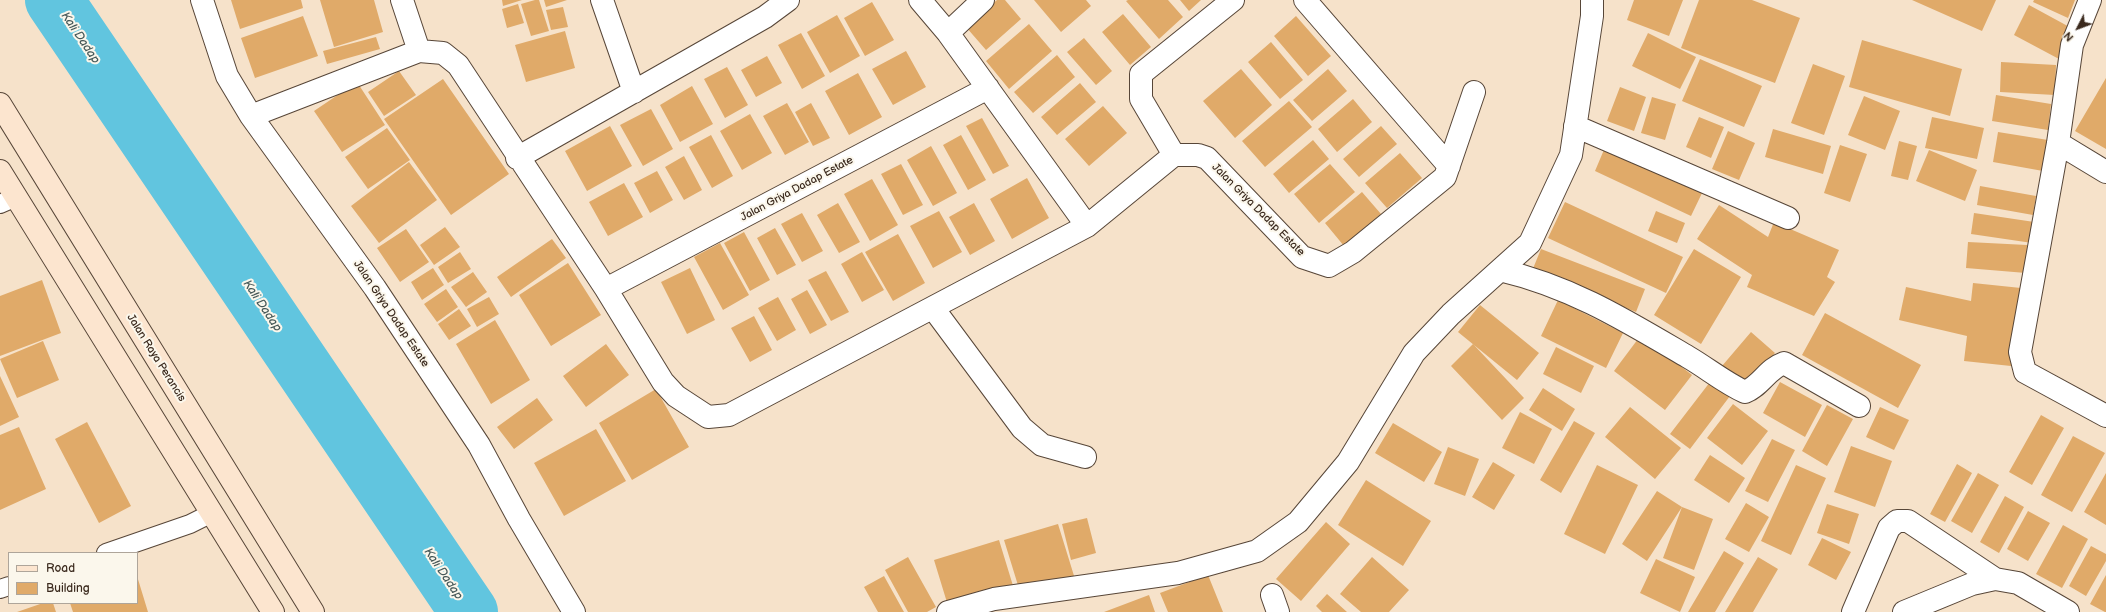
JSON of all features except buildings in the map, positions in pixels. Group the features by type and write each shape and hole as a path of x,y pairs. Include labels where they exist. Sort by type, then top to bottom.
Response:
{"street":[{"name":"Jalan Griya Dadap Estate","path":"202,0 227,76 251,116 375,288 479,445 519,519 574,612"},
{"path":"402,0 420,52"},
{"path":"602,0 634,92"},
{"path":"518,158 765,17 788,0"},
{"path":"920,0 948,33 1087,226"},
{"path":"948,33 983,0"},
{"path":"251,116 420,52 443,53 458,65 518,158 606,289 663,382 676,396 708,417 729,415 746,408 1087,226 1174,155 1141,99 1141,74 1233,0"},
{"path":"1305,0 1449,166"},
{"path":"948,612 994,598 1178,573 1257,551 1298,522 1348,462 1414,353 1451,314 1530,243 1571,155 1592,16 1592,0"},
{"path":"2090,0 2072,45 2058,144 2020,352 2025,372 2106,416"},
{"name":"Jalan Griya Dadap Estate","path":"606,289 988,88"},
{"name":"Jalan Griya Dadap Estate","path":"1174,155 1198,155 1206,158 1302,257 1329,266 1353,252 1445,177 1474,92"},
{"name":"Jalan Raya Perancis","path":"0,104 313,612"},
{"path":"1575,126 1788,218"},
{"path":"2058,144 2106,172"},
{"path":"0,171 8,201 212,513 273,612"},
{"path":"1500,270 1534,278 1591,302 1626,320 1745,392 1751,390 1774,366 1784,363 1859,406"},
{"path":"933,308 1022,428 1042,445 1085,457"},
{"path":"1853,612 1889,528 1896,521 1908,521 1995,579"},
{"path":"1904,612 1972,584 1995,579 2018,583 2068,612"}],"lane":[{"path":"109,552 190,524 212,513"}],"waterway":[{"name":"Kali Dadap","path":"54,0 469,612"}]}
